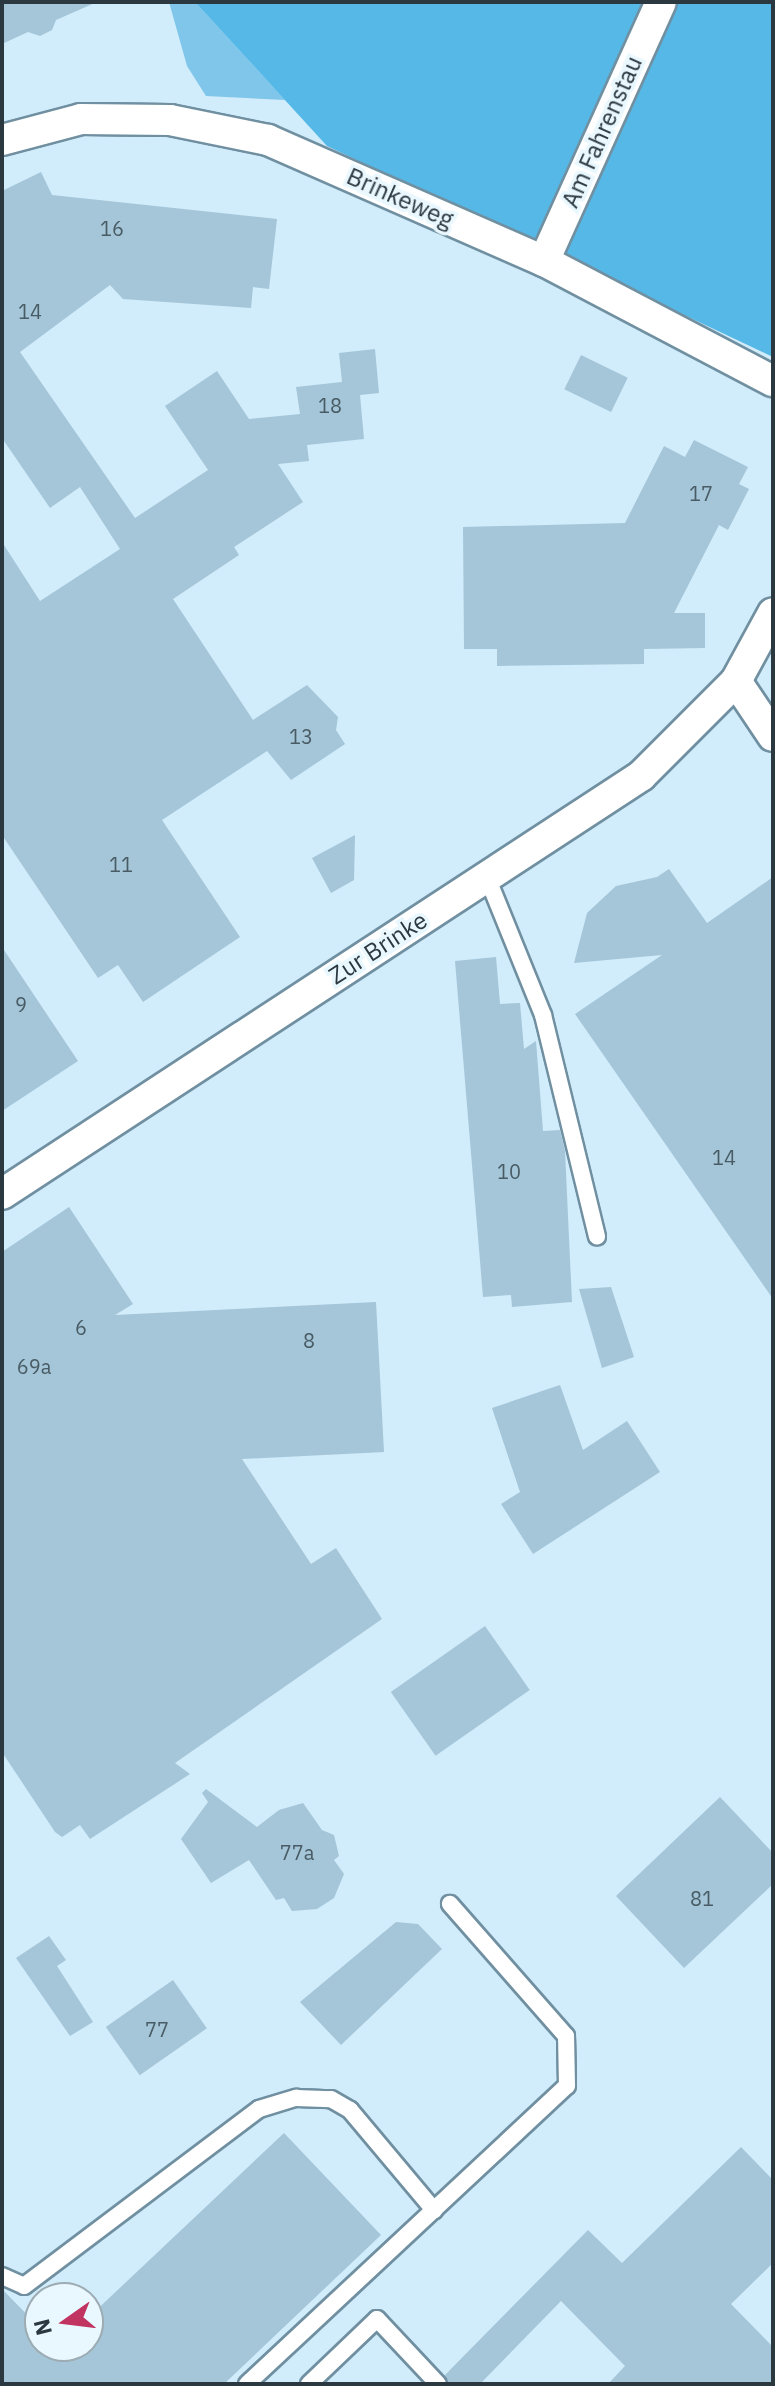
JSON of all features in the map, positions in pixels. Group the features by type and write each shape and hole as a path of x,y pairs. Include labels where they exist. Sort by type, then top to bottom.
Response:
{"street":[{"name":"Am Fahrenstau","path":"544,261 661,2"},
{"name":"Brinkeweg","path":"2,140 81,119 170,120 268,140 544,261 773,381"},
{"name":"Zur Brinke","path":"2,1194 641,776 736,681 773,613"},
{"path":"736,681 773,736"}],"lane":[{"path":"487,877 543,1015 597,1237"},
{"path":"247,2384 567,2086 566,2036 450,1904"},
{"path":"2,2276 24,2286 259,2109 296,2098 331,2099 350,2110 434,2210"},
{"path":"309,2384 377,2319 438,2384"}],"shaded area":[{"path":"169,2 195,2 285,100 206,96 187,66"},
{"path":"195,2 773,2 773,357 327,146"}],"building":[{"path":"2,2 97,2 56,20 52,30 40,36 28,32 2,44"},
{"path":"41,172 52,195 277,219 269,289 253,287 251,308 123,299 110,285 20,352 135,518 208,470 165,406 217,371 249,419 300,414 296,387 342,382 339,353 375,349 379,393 360,395 364,439 307,445 309,461 278,464 303,502 234,547 239,555 173,599 253,720 307,685 338,717 336,730 345,744 291,780 267,751 162,820 240,937 143,1002 118,965 98,978 2,835 2,542 40,601 120,549 80,487 50,508 2,438 2,191"},
{"path":"581,355 628,378 611,412 564,389"},
{"path":"694,440 748,467 739,484 749,489 728,530 719,525 674,613 705,613 705,648 644,649 644,664 497,666 497,649 464,649 463,527 625,523 664,446 685,457"},
{"path":"355,835 354,880 331,893 312,858"},
{"path":"669,869 707,923 773,877 773,1299 575,1014 662,955 574,963 587,913 616,886 657,877"},
{"path":"2,947 78,1061 2,1111"},
{"path":"496,957 500,1004 520,1003 524,1049 536,1041 543,1131 560,1130 565,1151 572,1302 512,1307 511,1295 483,1297 455,961"},
{"path":"69,1207 133,1304 115,1315 376,1302 384,1452 242,1459 311,1564 336,1548 382,1619 175,1763 190,1774 90,1839 80,1825 62,1837 55,1832 2,1752 2,1252"},
{"path":"611,1287 634,1357 602,1368 579,1289"},
{"path":"560,1385 583,1450 627,1421 660,1472 533,1554 501,1504 520,1492 492,1408"},
{"path":"485,1626 530,1690 436,1756 391,1692"},
{"path":"206,1789 257,1827 279,1810 303,1803 322,1830 334,1835 339,1856 334,1860 344,1874 334,1898 317,1909 292,1911 284,1898 276,1900 249,1860 211,1883 181,1839 208,1802 202,1793"},
{"path":"720,1797 773,1853 773,1884 684,1968 616,1896"},
{"path":"396,1922 418,1924 442,1949 341,2045 300,2002"},
{"path":"49,1936 66,1960 57,1966 93,2022 70,2036 16,1958"},
{"path":"173,1980 207,2028 140,2075 106,2027"},
{"path":"284,2133 381,2235 224,2384 2,2384 2,2289 24,2312 24,2362 104,2362 104,2303"},
{"path":"741,2147 773,2180 773,2263 731,2304 773,2347 773,2384 608,2384 625,2366 561,2301 480,2384 449,2384 445,2375 588,2230 622,2263"}]}
